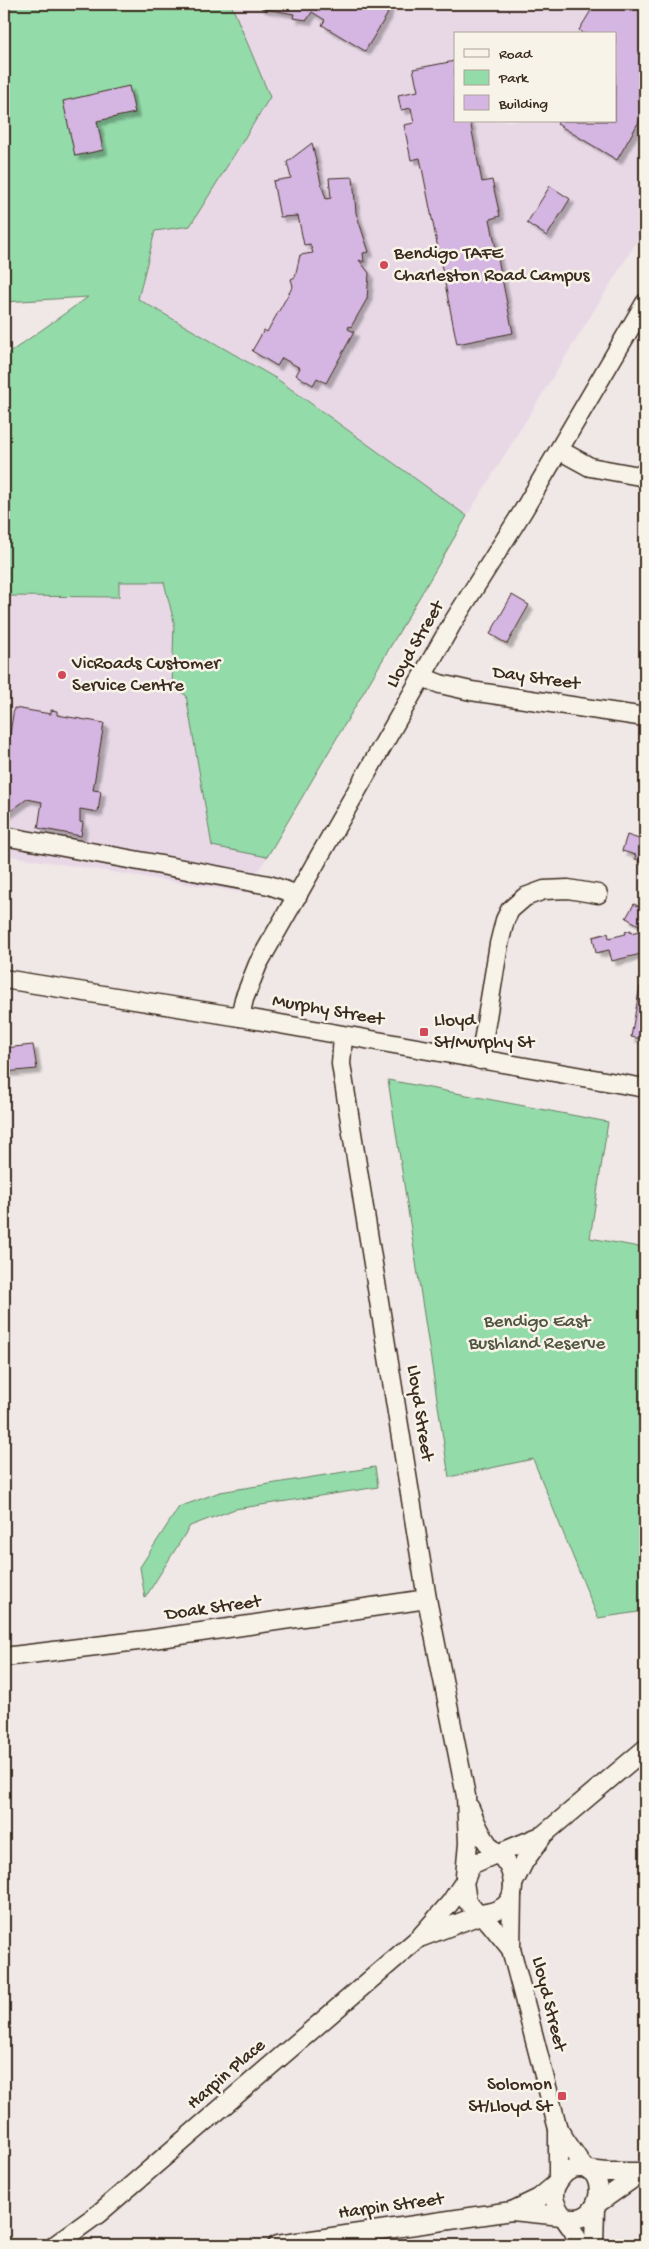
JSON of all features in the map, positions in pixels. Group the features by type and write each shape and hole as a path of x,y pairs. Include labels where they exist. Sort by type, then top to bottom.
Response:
{"street":[{"name":"Lloyd Street","path":"240,1017 244,999 258,964 484,570 523,511 645,303"},
{"path":"558,450 590,467 645,477"},
{"name":"Day Street","path":"422,677 440,684 471,691 645,717"},
{"path":"4,836 269,886 298,895"},
{"path":"480,1060 499,944 505,920 510,910 525,897 544,890 568,889 598,894"},
{"name":"Murphy Street","path":"4,979 240,1017 645,1088"},
{"name":"Lloyd Street","path":"343,1036 341,1054 343,1074 427,1599 466,1796 468,1843 465,1879"},
{"name":"Doak Street","path":"4,1657 115,1642 146,1640 427,1599"},
{"path":"543,1835 471,1865 465,1879 467,1901 480,1915 503,1907 524,1862 543,1835 645,1750"},
{"name":"Lloyd Street","path":"466,1796 482,1834 496,1854"},
{"path":"496,1854 503,1858 508,1867 512,1890"},
{"name":"Harpin Place","path":"59,2244 98,2214 420,1937 450,1903 465,1879"},
{"name":"Lloyd Street","path":"512,1890 511,1949 558,2129 557,2183"},
{"name":"Lloyd Street","path":"480,1915 511,1949"},
{"name":"Harpin Place","path":"420,1937 480,1915"},
{"name":"Lloyd Street","path":"558,2129 587,2169"},
{"path":"587,2169 594,2176 599,2196 596,2205 594,2245"},
{"path":"580,2245 558,2210 553,2197 557,2183 567,2172 587,2169 643,2173"},
{"path":"563,2216 578,2218 590,2212 596,2205 643,2173"},
{"name":"Harpin Street","path":"512,2211 539,2198 557,2183"},
{"name":"Harpin Street","path":"277,2245 512,2211 563,2216"}],"shaded area":[{"name":"Bendigo TAFE Charleston Road Campus","path":"231,4 645,4 645,228 467,516 277,379 138,299 155,231 270,97"},
{"path":"119,582 164,582 174,622 172,688 186,695 212,846 267,857 245,893 4,855 4,596 118,597"}],"green space":[{"path":"4,4 231,4 270,97 190,226 155,231 138,299 277,379 467,516 267,857 212,846 186,695 172,688 174,622 164,582 119,582 119,597 4,596 4,353 9,353 88,297 4,302"},
{"name":"Bendigo East Bushland Reserve","path":"388,1080 608,1122 590,1238 645,1248 645,1611 598,1618 533,1459 449,1477"},
{"path":"375,1467 378,1487 235,1509 190,1526 145,1598 140,1567 179,1507 220,1492"}],"building":[{"path":"259,4 389,4 387,15 365,51 322,25 325,20 312,12 307,20 293,18 294,14 261,8"},
{"path":"595,4 645,4 645,111 617,160 557,124 558,122 616,122 616,32 581,32 579,30"},
{"path":"454,61 454,122 470,122 482,182 492,180 500,216 490,219 513,333 457,344 420,158 411,160 404,125 414,123 411,108 401,110 398,95 418,91 413,69"},
{"path":"129,86 135,113 97,121 103,150 75,156 63,101"},
{"path":"312,143 326,199 331,198 329,178 353,177 356,213 369,252 363,253 364,262 359,260 369,273 367,299 348,329 354,332 326,383 317,378 313,385 296,375 300,368 282,358 277,366 252,351 264,330 267,332 293,286 291,279 295,277 300,255 313,253 310,244 304,245 298,216 280,217 273,181 291,178 287,162"},
{"path":"550,186 570,199 547,236 527,223"},
{"path":"512,595 529,605 507,644 490,634"},
{"path":"14,708 51,714 51,710 57,711 57,715 104,723 93,790 101,791 98,812 80,809 80,822 83,823 81,836 38,828 42,802 27,799 4,816 4,771"},
{"path":"627,835 645,841 645,866 638,863 639,860 635,859 636,855 622,851"},
{"path":"645,901 645,922 641,926 626,918 634,904 642,908"},
{"path":"631,930 631,933 643,930 645,953 612,961 609,950 596,953 593,937 608,933 609,938 626,934 625,932"},
{"path":"640,986 645,987 645,1035 643,1034 642,1039 631,1037"},
{"path":"33,1045 37,1069 4,1072 4,1048"}],"place":[{"name":"Bendigo TAFE Charleston Road Campus","path":"384,265"},
{"name":"VicRoads Customer Service Centre","path":"62,675"},
{"name":"Lloyd St/Murphy St","path":"424,1032"},
{"name":"Solomon St/Lloyd St","path":"562,2096"}]}
